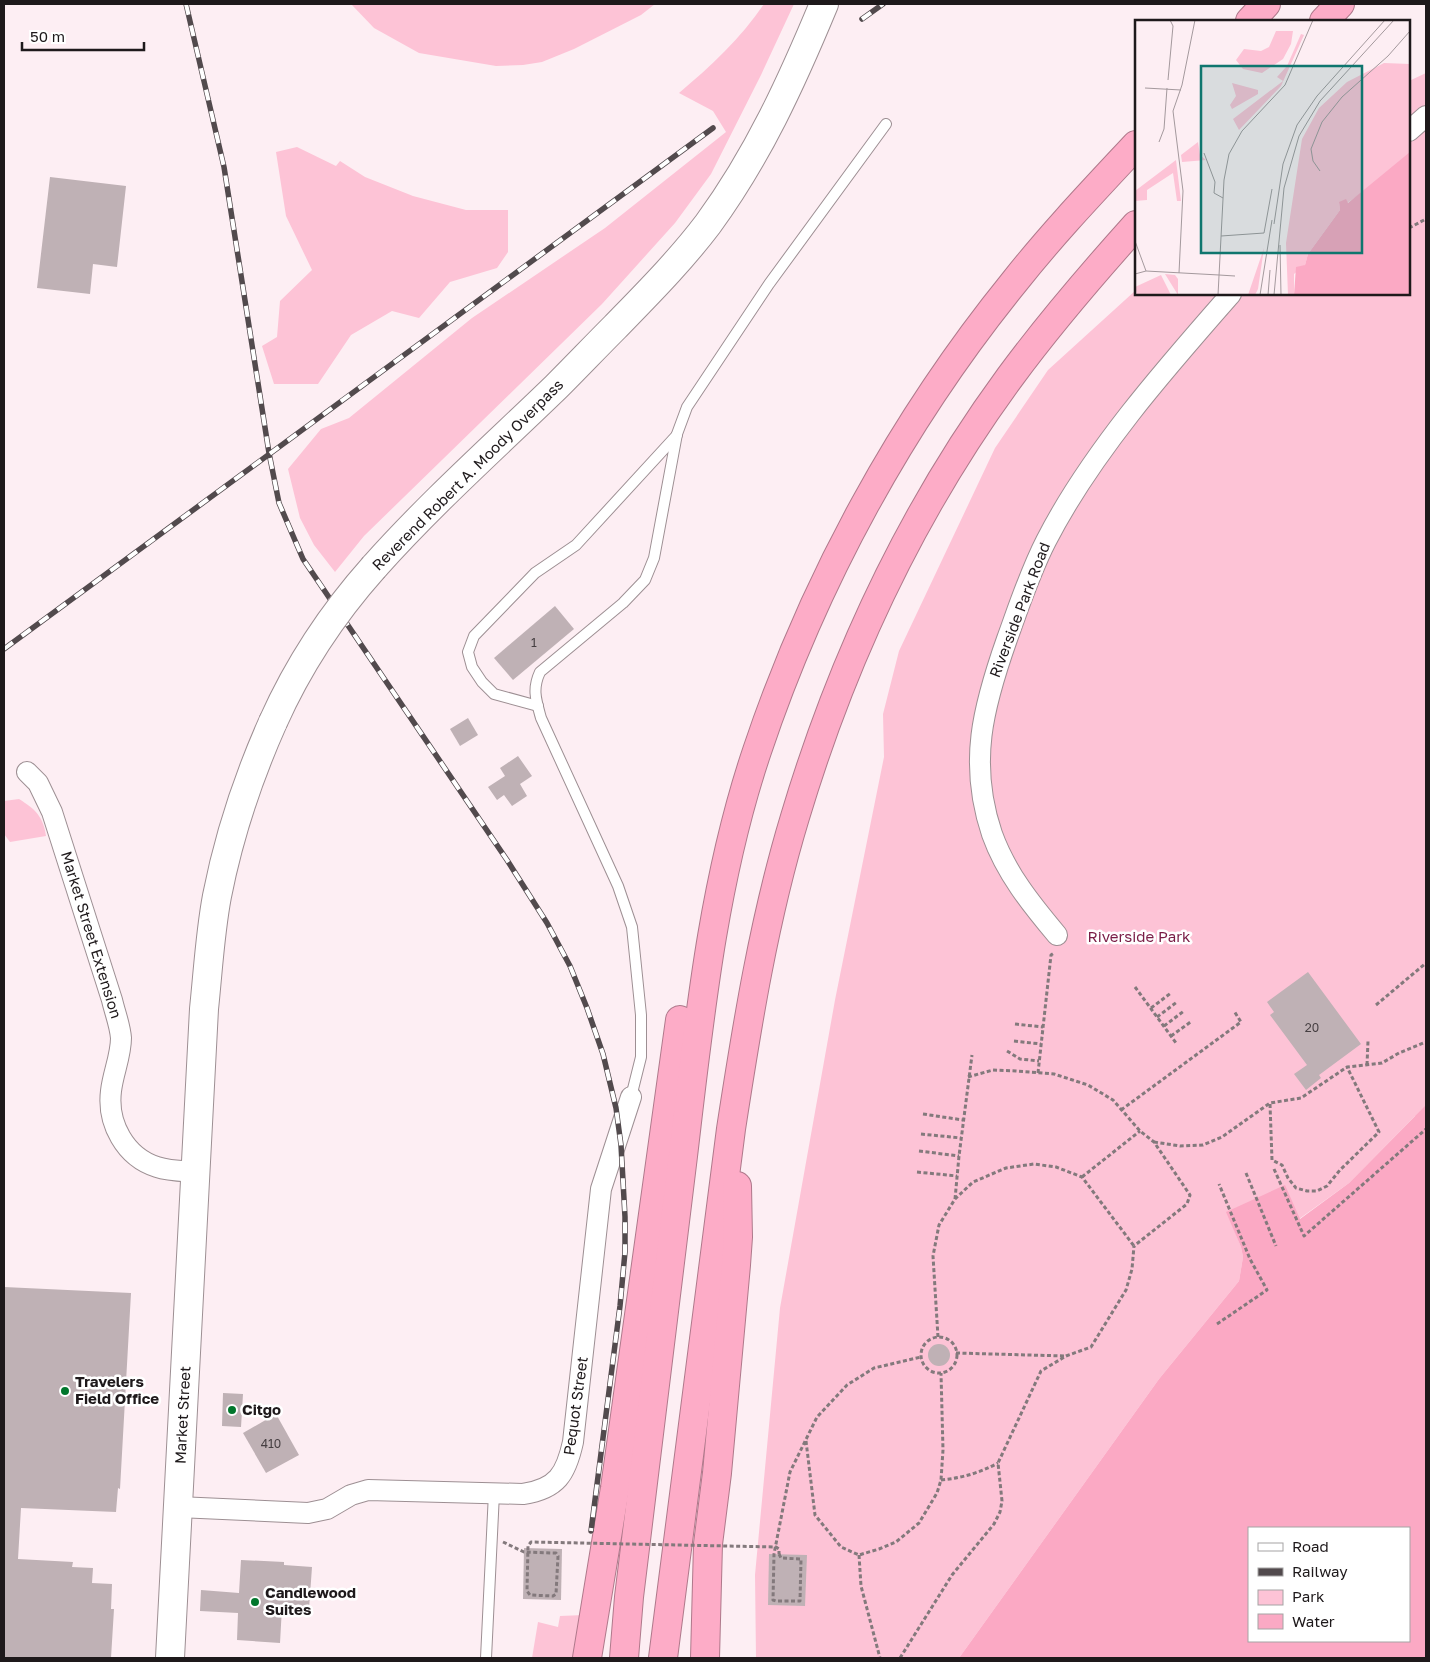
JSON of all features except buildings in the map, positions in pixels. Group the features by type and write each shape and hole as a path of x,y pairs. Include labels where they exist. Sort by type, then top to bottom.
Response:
{"highway":[{"path":"1251,20 1266,4"},
{"path":"1325,20 1340,4"},
{"path":"624,1658 630,1587 696,1040 718,908 736,822 748,779 766,726 815,604 839,553 864,507 920,412 980,326 1030,262 1135,146"},
{"path":"662,1658 731,1129 757,975 789,838 802,794 829,715 867,622 910,537 944,476 1009,378 1060,312 1135,226"},
{"path":"587,1658 615,1488 684,996 694,960 718,908"},
{"path":"704,1658 707,1563 738,1237 737,1183 731,1129"},
{"path":"717,1473 720,1519 721,1658"}],"main road":[{"name":"Reverend Robert A. Moody Overpass","path":"196,1172 204,1009 217,896 236,817 273,722 289,690 312,650 342,607 374,567 441,497 558,385 659,282 687,250 727,198 760,144 790,83 824,4"},
{"name":"Market Street","path":"170,1658 196,1172"}],"street":[{"path":"1410,130 1426,116"},
{"name":"Riverside Park Road","path":"1058,942 1013,878 997,846 989,822 982,788 980,748 982,726 989,693 1028,583 1057,519 1078,486 1116,434 1168,368 1230,295"},
{"name":"Market Street Extension","path":"27,772 38,783 52,812 120,1028 120,1051 111,1090 110,1107 115,1128 128,1148 147,1163 164,1169 196,1172"},
{"name":"Pequot Street","path":"178,1507 308,1513 327,1509 356,1493 373,1489 523,1494 542,1489 560,1477 568,1465 575,1425 601,1189 631,1097"}],"lane":[{"path":"631,1097 641,1057 641,1015 632,927 618,886 542,718 536,699 535,683 540,672 632,595 645,580 654,558 677,434 686,407 769,284 886,124"},
{"path":"538,706 494,694 482,682 472,667 468,652 474,636 535,573 576,545 677,434"},
{"path":"486,1658 494,1494"}],"path":[{"path":"1410,227 1426,219"},
{"path":"1038,1073 1051,955 1058,942"},
{"path":"1376,1005 1426,963"},
{"path":"1135,987 1176,1043"},
{"path":"1151,1008 1171,993"},
{"path":"1157,1017 1177,1002"},
{"path":"1164,1026 1184,1011"},
{"path":"1121,1110 1240,1022 1234,1011"},
{"path":"1171,1036 1192,1021"},
{"path":"1015,1024 1043,1027"},
{"path":"1014,1041 1041,1044"},
{"path":"1367,1064 1368,1041"},
{"path":"1154,1142 1180,1146 1203,1145 1222,1137 1270,1103 1301,1098 1347,1067 1382,1064 1399,1053 1426,1042"},
{"path":"1007,1051 1020,1059 1039,1061"},
{"path":"955,1199 972,1055"},
{"path":"1270,1103 1272,1160 1282,1165 1288,1178 1296,1188 1317,1191 1327,1186 1340,1170 1379,1132 1347,1067"},
{"path":"968,1077 993,1070 1054,1074 1088,1085 1113,1100 1140,1131 1154,1142 1190,1195 1188,1204 1134,1246"},
{"path":"923,1114 963,1120"},
{"path":"1274,1169 1304,1236 1426,1129"},
{"path":"1082,1178 1140,1131"},
{"path":"921,1134 961,1138"},
{"path":"919,1151 959,1156"},
{"path":"900,1658 952,1575 994,1524 1000,1512 1002,1501 998,1463 1041,1371 1066,1356 1091,1347 1126,1290 1132,1269 1134,1246 1082,1178 1056,1167 1034,1164 1006,1168 973,1182 955,1199 939,1225 934,1256 938,1337"},
{"path":"917,1172 957,1176"},
{"path":"1246,1173 1276,1246"},
{"path":"1217,1324 1267,1290 1250,1259 1219,1184"},
{"path":"938,1337 947,1339 953,1345 956,1353 955,1362 950,1369 941,1373 932,1372 924,1366 921,1357 922,1347 929,1340 938,1337"},
{"path":"956,1353 1066,1356"},
{"path":"492,1535 519,1550 553,1553 556,1553 558,1556 556,1594 553,1596 530,1595 527,1592 528,1546 531,1542 776,1547 779,1549 780,1557 801,1559 801,1599 798,1601 773,1600 774,1554 790,1472 817,1417 847,1385 874,1368 921,1357"},
{"path":"806,1441 815,1515 841,1547 859,1555 896,1542 919,1523 937,1493 941,1480 943,1450 941,1373"},
{"path":"941,1480 979,1473 998,1463"},
{"path":"859,1555 861,1586 880,1658"}],"green space":[{"path":"351,4 655,4 641,15 574,49 542,62 496,66 419,53 374,28"},
{"path":"764,4 794,4 711,174 675,223 602,304 364,536 335,572 314,545 300,518 288,469 321,429 349,418 472,318 605,228 726,132 713,111 679,93 724,51 745,29"},
{"name":"Riverside Park","path":"1426,73 1426,1129 1415,1116 1349,1183 1299,1219 1227,1212 1243,1257 1239,1281 1159,1379 959,1658 756,1658 755,1575 780,1308 835,1000 884,757 883,714 899,651 995,448 1048,370 1135,291 1135,295 1410,295 1410,81"},
{"path":"297,147 336,166 340,161 365,177 413,196 466,210 508,210 508,252 497,268 450,282 419,318 392,311 351,335 318,384 274,384 262,346 277,337 280,301 312,270 286,216 276,152"},
{"path":"19,799 30,806 40,818 46,836 10,842 4,834 4,801"},
{"path":"584,1615 576,1658 532,1658 538,1622 558,1627 560,1616"}],"water":[{"path":"1426,1105 1426,1658 959,1658 1159,1379 1239,1281 1243,1257 1241,1247 1226,1212 1285,1185 1300,1219 1349,1183"}],"railway":[{"path":"186,4 224,167 269,453 279,503 303,559 507,860 547,923 570,966 603,1054 616,1108 621,1145 625,1252 620,1306 591,1531"},
{"path":"862,19 883,4"},
{"path":"4,649 713,128"}],"place":[{"name":"Travelers Field Office","path":"65,1391"},
{"name":"Citgo","path":"232,1410"},
{"name":"Candlewood Suites","path":"255,1602"}]}
